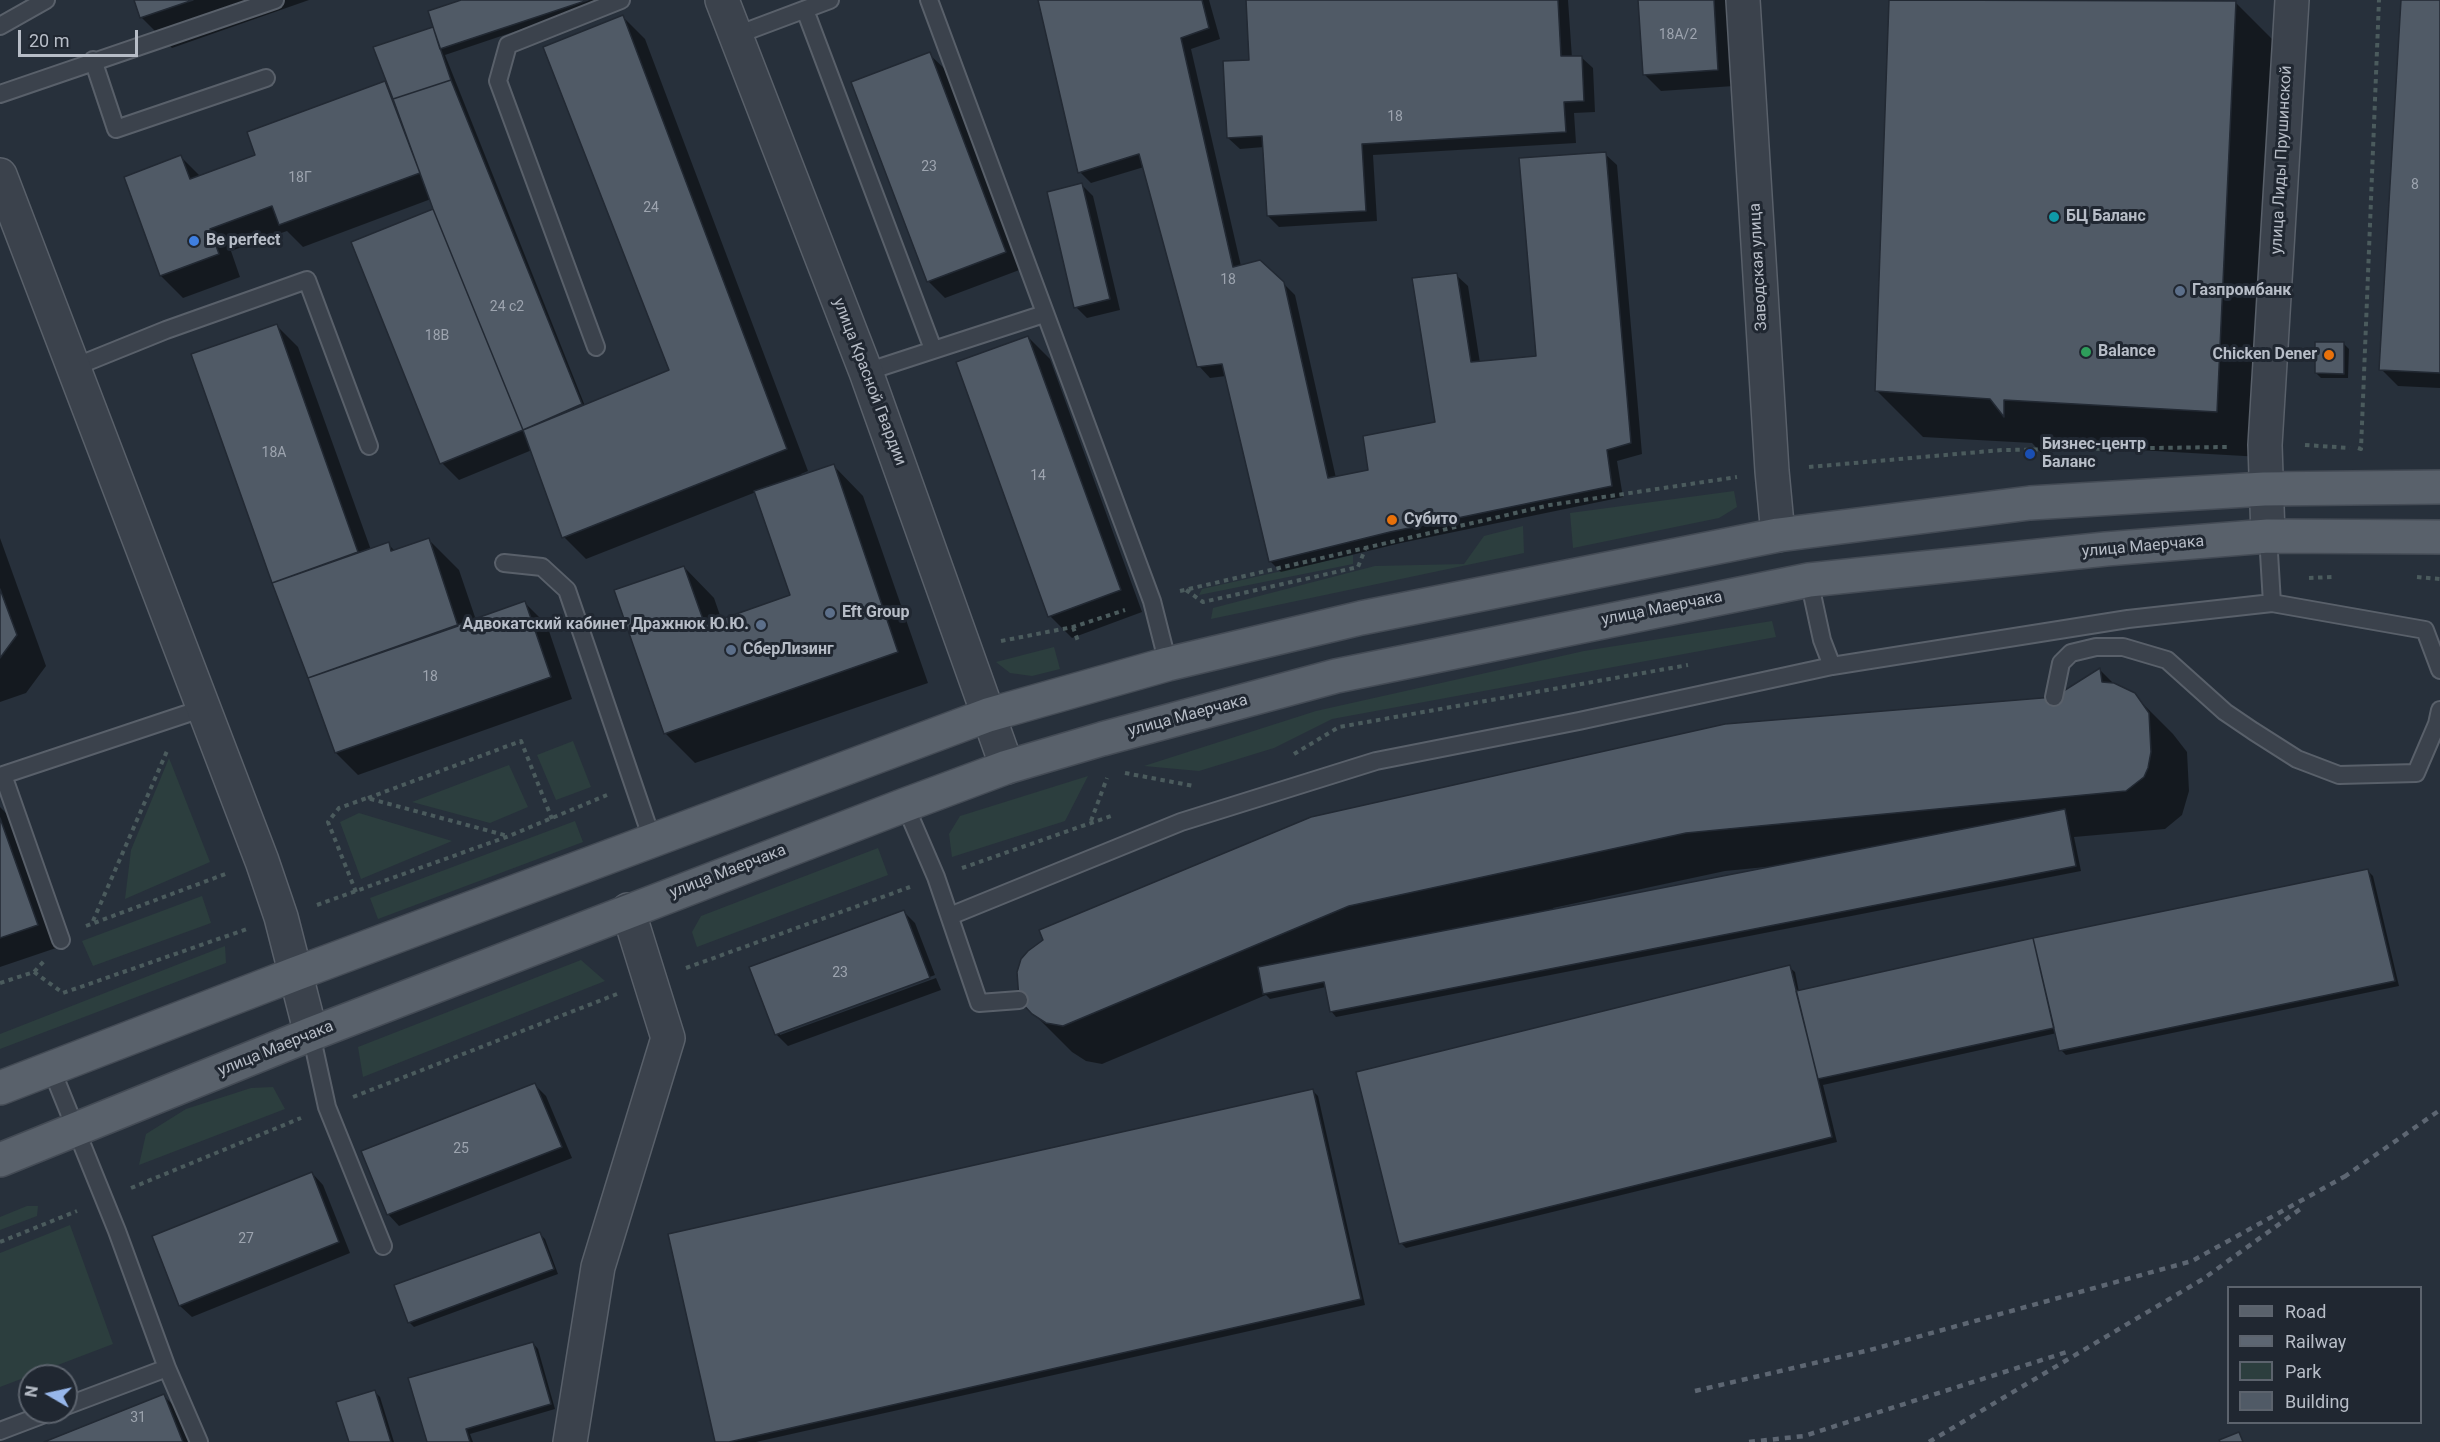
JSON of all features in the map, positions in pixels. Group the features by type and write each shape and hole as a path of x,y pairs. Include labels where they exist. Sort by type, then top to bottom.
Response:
{"main road":[{"path":"0,1088 295,974 988,715 1168,664 1361,618 1778,535 2030,503 2264,489 2440,487"},
{"name":"улица Маерчака","path":"0,1160 628,910 1007,767 1336,676 1809,580 2106,549 2268,536 2440,537"}],"street":[{"name":"улица Красной Гвардии","path":"722,0 734,36 866,372 1007,767"},
{"name":"Заводская улица","path":"1743,0 1772,471 1778,535"},
{"name":"улица Лиды Прушинской","path":"2268,536 2264,489 2265,445 2292,0"},
{"path":"0,175 72,368 193,711 262,861 281,917 312,1034"},
{"path":"570,1442 598,1267 668,1038 628,910"}],"lane":[{"path":"0,26 46,0"},
{"path":"0,94 93,60 275,0"},
{"path":"596,347 498,81 508,45 621,0"},
{"path":"734,36 830,0"},
{"path":"929,0 1152,601 1168,664"},
{"path":"805,10 933,349"},
{"path":"93,60 116,129 266,78"},
{"path":"72,368 166,330 307,280 369,446"},
{"path":"866,372 1044,314"},
{"path":"2268,536 2272,603"},
{"path":"504,563 542,567 567,590 653,842"},
{"path":"1809,580 1822,640 1832,666"},
{"path":"950,916 1181,822 1376,762 1832,666 2128,619 2272,603 2425,630 2440,670"},
{"path":"2054,697 2061,663 2071,652 2096,647 2123,647 2167,660 2225,712 2253,731 2297,759 2339,775 2416,773 2440,710"},
{"path":"62,940 2,774 193,711"},
{"path":"904,805 936,877 979,1003 1020,1000"},
{"path":"312,1034 327,1107 383,1246"},
{"path":"51,1068 104,1199 167,1368 199,1442"},
{"path":"78,1401 167,1368"},
{"path":"0,1431 18,1424"}],"path":[{"path":"2305,445 2361,449 2379,0"},
{"path":"1001,642 1073,627 1186,590 1550,505 1772,471 2002,450 2232,447"},
{"path":"1186,590 1203,602 1358,567 1366,547"},
{"path":"1073,627 1078,644"},
{"path":"193,711 93,922 262,861"},
{"path":"356,892 328,822 339,808 521,741 552,819"},
{"path":"0,1242 327,1107 650,981 1091,822 1110,771"},
{"path":"1121,773 1196,786"},
{"path":"34,972 63,993 356,892 509,836 633,783"},
{"path":"367,798 509,836"},
{"path":"0,983 34,972 62,940"}],"green space":[{"path":"1734,491 1737,507 1719,518 1573,548 1570,513"},
{"path":"1523,526 1524,553 1211,619 1213,608 1375,566 1464,564 1484,536"},
{"path":"1353,555 1353,564 1199,595 1202,589"},
{"path":"1772,621 1776,637 1332,719 1274,748 1199,771 1144,766 1316,711 1584,651"},
{"path":"1054,647 1060,669 1032,676 1010,673 996,662"},
{"path":"573,741 591,787 556,800 537,755"},
{"path":"169,758 210,862 125,899 131,850"},
{"path":"509,765 528,807 490,823 412,802"},
{"path":"1088,776 1065,821 952,857 949,834 960,816"},
{"path":"359,813 452,841 361,879 340,822"},
{"path":"575,821 583,842 378,919 370,898"},
{"path":"878,848 888,875 697,947 692,932 701,916"},
{"path":"202,896 211,923 93,966 82,941"},
{"path":"225,946 226,963 0,1049 0,1034"},
{"path":"581,960 605,981 363,1077 358,1047"},
{"path":"273,1087 285,1109 139,1165 146,1134 186,1109 251,1088"},
{"path":"27,1206 38,1206 37,1216 0,1230 0,1217"},
{"path":"70,1225 113,1344 60,1364 18,1364 18,1380 0,1387 0,1253"}],"building":[{"path":"134,0 193,0 140,18"},
{"path":"461,0 588,0 440,49 428,11"},
{"path":"1038,0 1202,0 1209,28 1181,38 1233,267 1260,260 1284,282 1328,478 1368,470 1363,436 1435,422 1412,278 1457,273 1471,362 1536,356 1519,158 1606,152 1631,443 1607,450 1612,486 1390,532 1269,562 1222,364 1197,367 1139,154 1078,173"},
{"path":"1246,0 1558,0 1561,56 1582,56 1584,101 1564,102 1566,132 1362,144 1366,211 1267,216 1262,136 1227,138 1223,61 1249,60"},
{"path":"1638,0 1714,0 1718,70 1643,75"},
{"name":"БЦ Баланс","path":"1889,0 2236,1 2217,412 2004,400 2004,417 1990,399 1875,391"},
{"path":"2401,0 2440,0 2440,373 2379,370"},
{"path":"623,15 787,449 562,538 523,430 669,370 543,47"},
{"path":"433,27 451,80 393,99 373,47"},
{"path":"930,52 1006,252 927,282 851,82"},
{"path":"451,80 582,404 523,430 433,209 393,99"},
{"path":"385,81 420,173 279,225 272,206 210,229 219,254 160,276 124,177 181,155 190,179 255,155 247,132"},
{"path":"1082,183 1110,299 1074,308 1047,192"},
{"path":"433,209 523,430 440,464 351,242"},
{"path":"277,324 358,552 272,583 191,354"},
{"path":"1028,336 1121,590 1048,617 956,362"},
{"name":"Chicken Dener","path":"2315,342 2344,342 2344,374 2315,373"},
{"path":"834,464 898,652 664,734 614,590 684,566 705,625 790,595 754,491"},
{"path":"429,538 458,626 308,678 272,583 389,542 391,551"},
{"path":"0,589 17,635 0,658"},
{"path":"525,601 551,677 335,753 308,678"},
{"path":"2100,668 2102,682 2114,683 2135,693 2149,713 2151,752 2148,768 2144,777 2126,791 1686,833 1349,906 1063,1026 1046,1023 1032,1014 1019,1000 1017,972 1021,959 1043,940 1039,930 1311,817 1725,724 2054,697"},
{"path":"2065,809 2076,866 1330,1012 1324,982 1263,994 1258,967"},
{"path":"0,818 38,925 0,938"},
{"path":"2368,869 2395,981 2059,1051 2033,938"},
{"path":"904,910 930,978 775,1035 749,967"},
{"path":"2033,938 2054,1028 1818,1079 1796,991"},
{"path":"1790,965 1832,1137 1399,1244 1356,1072"},
{"path":"535,1083 562,1147 387,1215 361,1151"},
{"path":"1313,1089 1361,1299 729,1442 715,1442 668,1234"},
{"path":"312,1172 339,1242 179,1306 152,1236"},
{"path":"540,1232 554,1269 408,1323 394,1285"},
{"path":"533,1342 551,1404 466,1429 470,1442 427,1442 408,1378"},
{"path":"375,1390 391,1442 349,1442 336,1402"},
{"path":"164,1394 183,1442 44,1442"},
{"path":"2239,1432 2243,1442 2220,1442 2219,1440"}],"railway":[{"path":"2344,1177 2440,1110"},
{"path":"1695,1391 1870,1350 2192,1261 2351,1173"},
{"path":"1929,1442 2203,1279 2303,1207"},
{"path":"1749,1442 1804,1436 2070,1351"}],"place":[{"name":"БЦ Баланс","path":"2054,217"},
{"name":"Be perfect","path":"194,241"},
{"name":"Газпромбанк","path":"2180,291"},
{"name":"Balance","path":"2086,352"},
{"name":"Chicken Dener","path":"2329,355"},
{"name":"Бизнес-центр Баланс","path":"2030,454"},
{"name":"Субито","path":"1392,520"},
{"name":"Eft Group","path":"830,613"},
{"name":"Адвокатский кабинет Дражнюк Ю.Ю.","path":"761,625"},
{"name":"СберЛизинг","path":"731,650"}]}
